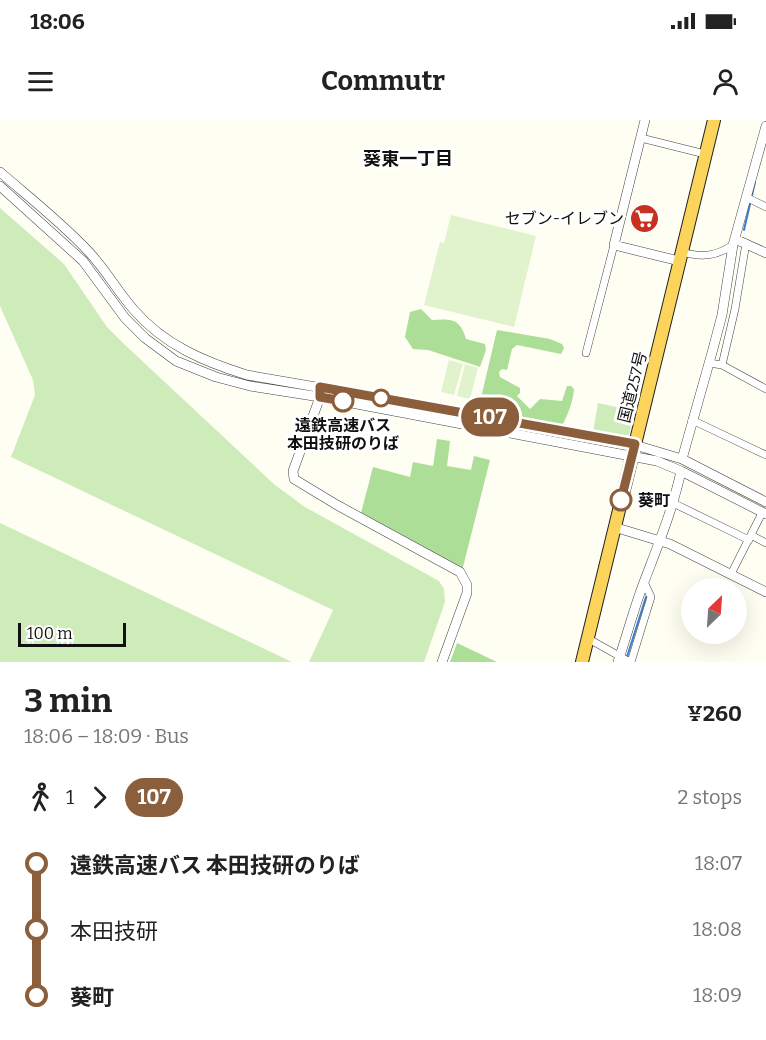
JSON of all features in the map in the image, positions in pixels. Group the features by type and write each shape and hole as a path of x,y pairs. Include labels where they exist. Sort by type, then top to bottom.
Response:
{"highway":[{"name":"国道257号","path":"582,662 714,120"}],"street":[{"path":"586,353 645,120"},
{"path":"682,459 722,315 734,242 750,199 766,126"},
{"path":"641,138 705,154"},
{"path":"0,172 90,253 133,310 151,328 180,349 216,365 320,392 682,459 766,502"},
{"path":"0,186 83,261 125,318 145,338 176,361 216,377 250,386 320,392"},
{"path":"750,199 766,207"},
{"path":"614,245 681,257 708,256 722,252 734,242 746,243 766,253"},
{"path":"722,365 735,309 746,243"},
{"path":"709,363 722,365 766,389"},
{"path":"320,392 293,471 294,479 460,572 467,585 467,593 442,662"},
{"path":"692,420 766,455"},
{"path":"634,450 681,471 764,514 731,574"},
{"path":"619,659 673,503 681,471"},
{"path":"673,503 766,543"},
{"path":"614,527 660,541 766,592"},
{"path":"587,638 619,659 630,662 651,597 644,582"}],"green space":[{"path":"0,208 64,264 107,327 275,485 305,507 439,581 444,589 445,602 424,662 309,662 333,610 11,457 35,395 33,380 0,306"},
{"path":"451,215 536,236 514,327 424,305 440,242 444,243"},
{"path":"421,309 432,320 458,323 466,339 485,344 486,350 480,367 428,350 413,349 405,337 410,312"},
{"path":"497,330 550,339 562,344 564,348 561,354 517,345 512,349 507,370 502,369 499,372 500,377 520,388 517,396 530,409 540,399 562,401 567,386 571,386 574,389 573,399 562,426 488,414 480,402"},
{"path":"449,360 463,364 454,395 441,392"},
{"path":"465,364 478,368 470,399 457,396"},
{"path":"598,403 634,411 629,435 620,437 593,432"},
{"path":"437,439 450,441 447,466 471,470 474,456 490,460 462,571 361,513 373,467 410,477 413,462 433,466"},
{"path":"664,457 674,459 766,505 766,510 691,469"},
{"path":"0,523 292,662 0,662"},
{"path":"457,643 497,662 450,662"}],"waterway":[{"path":"744,230 755,182"},
{"path":"627,657 646,597"}],"bus line":[{"name":"107","path":"343,401 320,397 320,387 635,444 621,500"}],"place":[{"name":"セブン-イレブン","path":"645,218"},
{"name":"遠鉄高速バス 本田技研のりば","path":"343,401"},
{"name":"葵町","path":"621,500"}],"district":[{"name":"葵東一丁目","path":"408,159"}]}
